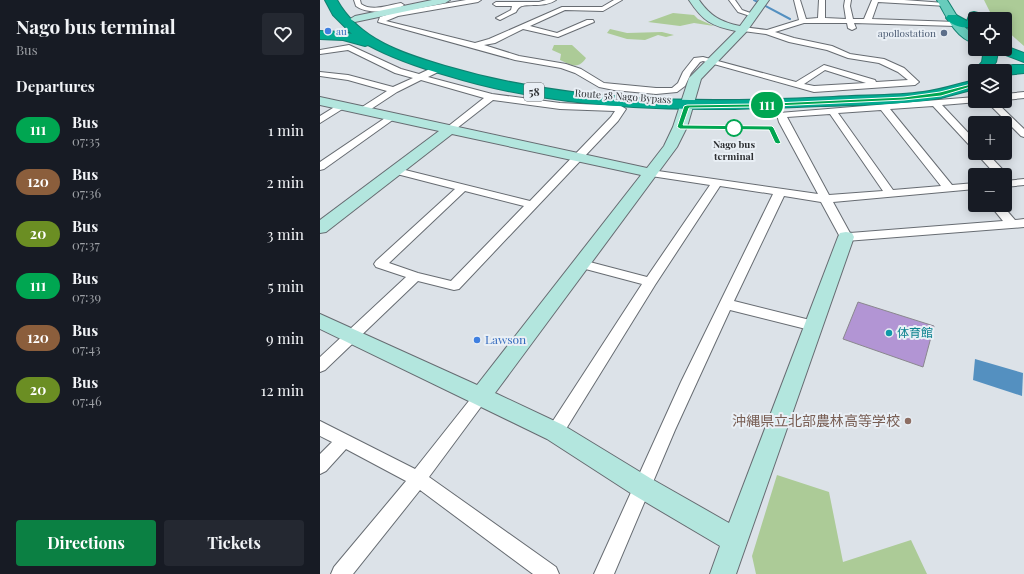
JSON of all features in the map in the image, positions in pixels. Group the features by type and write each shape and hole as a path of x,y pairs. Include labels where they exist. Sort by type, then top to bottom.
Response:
{"highway":[{"name":"Route 58 Nago Bypass","path":"331,0 336,10 349,21 360,34 376,44 399,55 437,69 493,84 563,97 624,103 688,103 754,106 907,101 941,94 968,86"},
{"name":"Route 58 Nago Bypass","path":"342,0 349,21 413,55 446,67 485,77 543,88 688,103 909,92 947,86 968,78"},
{"path":"320,28 349,21"},
{"path":"954,21 968,24"},
{"path":"320,34 344,36 376,44"},
{"path":"1012,43 1024,52"},
{"path":"1012,53 1024,58"},
{"path":"1012,69 1024,69"}],"main road":[{"path":"944,3 954,21 968,36"}],"street":[{"path":"357,0 360,8 372,10 478,0"},
{"path":"349,21 445,0"},
{"path":"496,4 539,4 553,0"},
{"path":"474,45 492,41 564,8 603,9 619,0"},
{"path":"429,4 389,16 383,19 382,22 474,45 518,58 563,66 578,71 602,85 647,91 674,90 682,84 687,72 697,60 703,59 814,89 915,82 901,70 881,62 848,56 829,48 792,40 767,32 722,25 710,20 702,13 694,0"},
{"path":"732,0 740,11 753,15"},
{"path":"341,574 418,480 651,173 670,147 680,127 695,78 743,29 764,0"},
{"path":"797,0 803,21"},
{"path":"821,20 822,0"},
{"path":"848,0 847,6 852,29 883,22 899,10 923,14 944,3"},
{"path":"867,22 876,0 899,10 954,21"},
{"path":"500,18 514,11 515,7 522,3"},
{"path":"767,32 803,21 821,20 883,22"},
{"path":"523,27 558,35 590,22"},
{"path":"320,52 349,47 371,59 420,78 491,97 560,106 621,110 615,119 454,286 415,276 380,264 462,188"},
{"path":"797,85 824,67 879,84"},
{"path":"362,111 394,90 437,69"},
{"path":"320,74 352,78 394,90"},
{"path":"1012,96 1024,95"},
{"path":"320,228 397,171 491,97"},
{"path":"320,101 651,173 716,184 826,199 968,187"},
{"path":"723,574 846,237 784,122 782,115 883,107 907,101 935,103 968,101"},
{"path":"935,103 968,138"},
{"path":"320,120 341,106"},
{"path":"883,107 949,188"},
{"path":"997,108 1024,134"},
{"path":"832,111 890,193"},
{"path":"320,167 391,117"},
{"path":"988,160 995,168"},
{"path":"397,171 533,205"},
{"path":"1012,182 1024,182"},
{"path":"555,432 650,282 716,184"},
{"path":"604,574 641,486 725,304 780,192"},
{"path":"1002,212 1012,224"},
{"path":"846,237 1024,223"},
{"path":"582,264 650,282"},
{"path":"320,366 415,276"},
{"path":"725,304 814,326"},
{"path":"320,321 555,432 641,486 736,541"},
{"path":"320,428 418,480 549,574"},
{"path":"320,466 344,440"}],"green space":[{"path":"984,0 1024,0 1024,46 1012,35 1012,12 990,12"},
{"path":"673,13 694,15 698,19 714,26 694,23 680,26 648,22"},
{"path":"610,29 627,33 662,32 674,35 666,37 658,35 645,40 627,39 607,33"},
{"path":"554,45 572,45 586,58 583,62 577,65 560,60 561,54 552,50"},
{"path":"777,475 829,492 843,562 911,540 927,574 756,574 752,556"}],"water":[{"path":"975,359 1023,373 1022,396 973,380"}],"building":[{"name":"体育館","path":"858,302 934,326 923,367 843,339"}],"waterway":[{"path":"754,0 790,19"}],"bus line":[{"name":"111","path":"778,143 772,128 680,127 687,106 754,106 904,98 941,94 968,87"}],"place":[{"name":"au","path":"328,31"},
{"name":"apollostation","path":"944,33"},
{"name":"Nago bus terminal","path":"734,128"},
{"name":"体育館","path":"889,333"},
{"name":"Lawson","path":"477,340"},
{"name":"沖縄県立北部農林高等学校","path":"908,421"}]}
